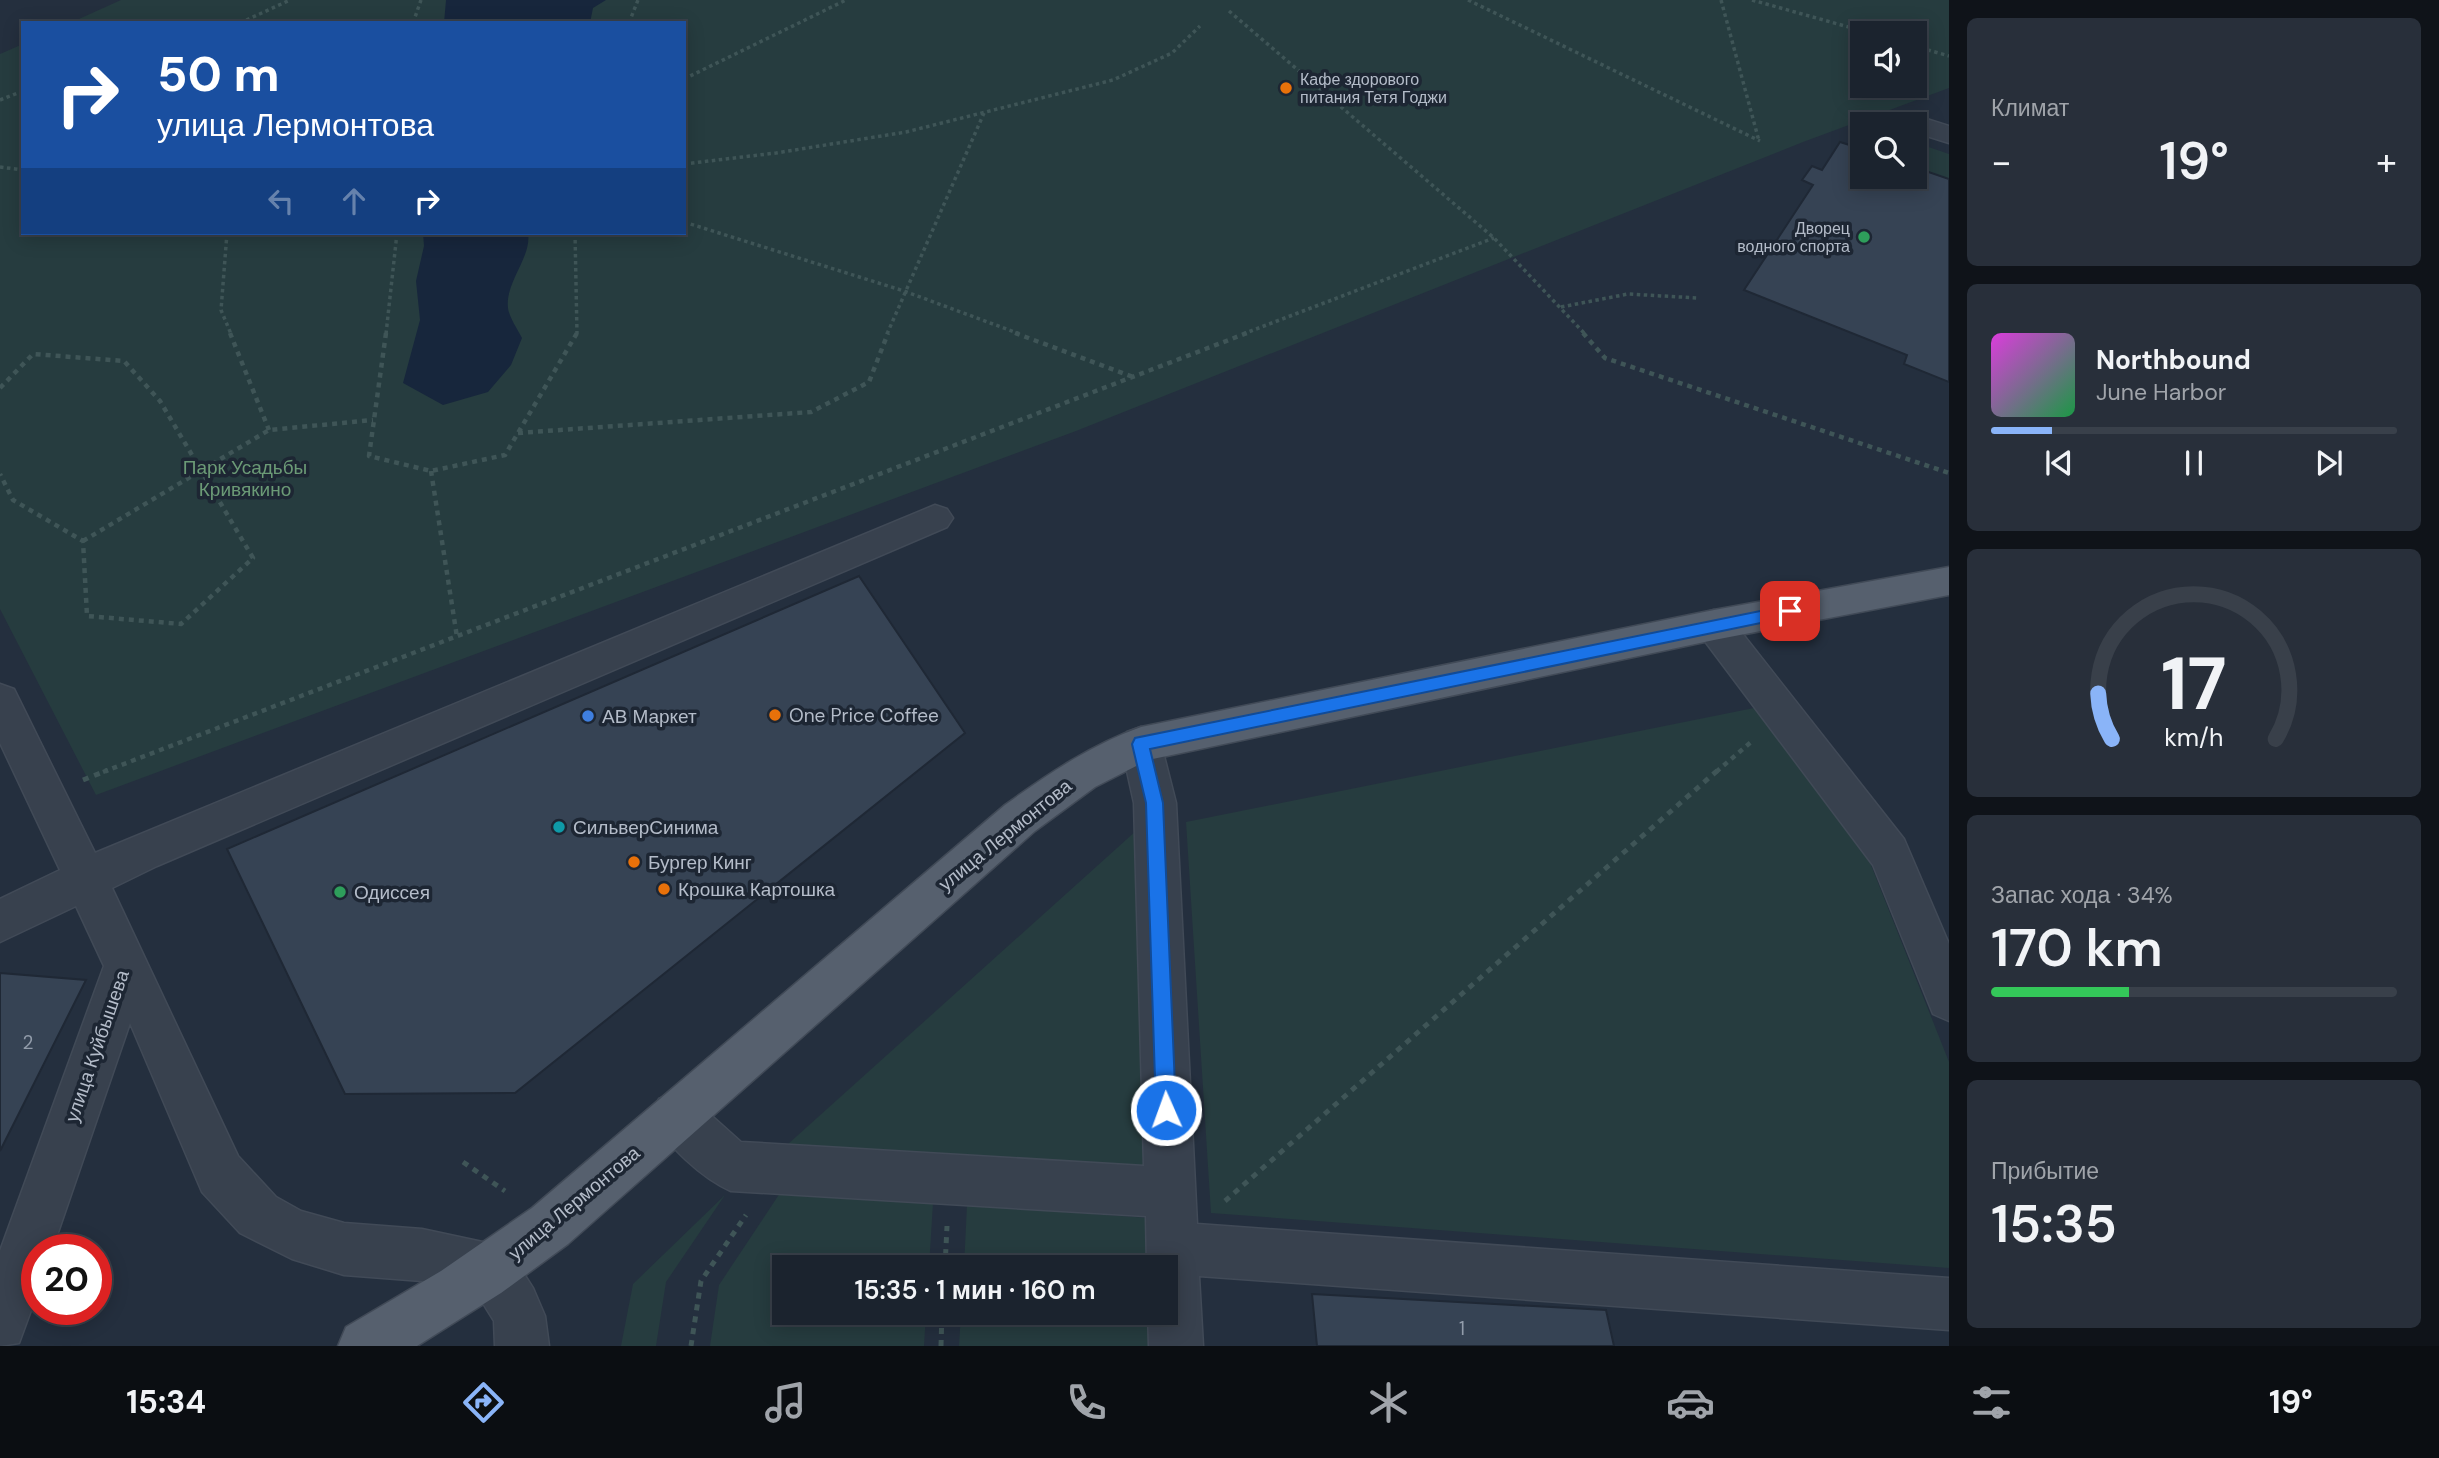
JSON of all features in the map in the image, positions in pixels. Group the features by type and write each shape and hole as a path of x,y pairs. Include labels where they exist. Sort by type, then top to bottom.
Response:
{"main road":[{"name":"улица Лермонтова","path":"365,1346 406,1324 492,1270 550,1226 1020,818 1080,774 1140,744 1714,625 1948,582"}],"street":[{"path":"1927,127 1949,135"},
{"path":"0,922 142,852 935,518"},
{"path":"1714,625 1889,853 1949,998"},
{"name":"улица Куйбышева","path":"0,701 127,965 0,1324"},
{"path":"1140,744 1154,803 1176,1346"},
{"path":"127,965 220,1174 258,1215 292,1234 344,1249 422,1255 492,1270 518,1312 524,1333 522,1346"},
{"path":"676,1116 731,1166 1170,1193"},
{"path":"1172,1248 1949,1304"}],"path":[{"path":"244,21 290,0"},
{"path":"414,21 421,0"},
{"path":"630,21 638,0"},
{"path":"686,78 846,0"},
{"path":"1468,0 1760,141 1721,0"},
{"path":"1752,0 1850,27"},
{"path":"1229,11 1494,238 1561,307 1605,358 1949,473"},
{"path":"686,164 776,153 892,134 1113,80 1172,53 1200,26"},
{"path":"1927,49 1949,55"},
{"path":"0,100 21,92"},
{"path":"518,433 811,412 869,382 904,291 984,113"},
{"path":"0,167 21,170"},
{"path":"686,223 904,291 1133,377"},
{"path":"227,235 221,310 269,430"},
{"path":"397,235 393,283 369,456 431,471 505,455 577,335 575,235"},
{"path":"79,782 1494,238"},
{"path":"1561,307 1628,294 1698,298"},
{"path":"0,388 33,354 124,361 160,401 253,558 181,624 87,616 83,541"},
{"path":"83,541 269,430 373,420"},
{"path":"431,471 457,637"},
{"path":"0,474 13,500 83,541"},
{"path":"1172,1248 1783,714"},
{"path":"464,1161 505,1191"},
{"path":"691,1346 701,1281 778,1169"},
{"path":"941,1346 942,1325"}],"green space":[{"name":"Парк Усадьбы Кривякино","path":"121,0 1949,0 1949,88 1927,96 1927,21 1850,21 1850,98 1922,98 1884,112 1850,112 1850,125 1076,431 96,795 0,609 0,54 21,45 21,235 686,235 686,21 74,21"},
{"path":"1927,146 1949,154 1949,179 1927,171"},
{"path":"1754,708 1867,855 1949,1062 1949,1268 1211,1213 1186,822"},
{"path":"1137,830 1147,1167 787,1145"},
{"path":"780,1193 933,1203 930,1255 772,1255 772,1325 925,1325 924,1346 710,1346 719,1285"},
{"path":"725,1195 666,1282 656,1346 621,1346 633,1284"},
{"path":"967,1205 1149,1218 1150,1255 965,1255"},
{"path":"960,1325 1151,1325 1152,1346 959,1346"}],"water":[{"path":"446,0 606,0 593,8 590,21 444,21"},
{"path":"423,235 528,235 526,251 508,298 510,315 522,338 511,365 488,392 443,405 403,383 420,320 416,281 424,246"}],"building":[{"name":"Дворец водного спорта","path":"1840,142 1850,145 1850,189 1927,189 1927,171 1949,179 1949,382 1904,364 1907,355 1744,290 1813,185 1802,180 1812,166 1822,170"},
{"path":"859,576 965,733 515,1093 345,1094 227,849"},
{"path":"0,973 86,980 0,1151"},
{"path":"1312,1294 1606,1310 1614,1346 1317,1346"}],"place":[{"name":"Кафе здорового питания Тетя Годжи","path":"1286,88"},
{"name":"Дворец водного спорта","path":"1864,237"},
{"name":"One Price Coffee","path":"775,715"},
{"name":"АВ Маркет","path":"588,716"},
{"name":"СильверСинима","path":"559,827"},
{"name":"Бургер Кинг","path":"634,862"},
{"name":"Крошка Картошка","path":"664,889"},
{"name":"Одиссея","path":"340,892"}],"route":[{"path":"1166,1110 1154,803 1140,744 1790,611"}]}
